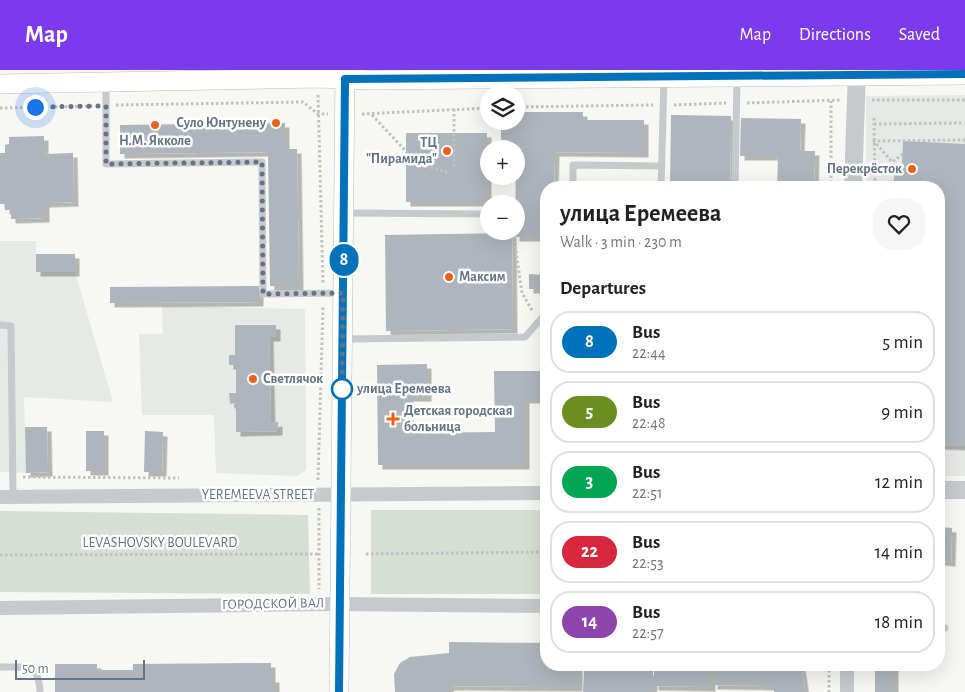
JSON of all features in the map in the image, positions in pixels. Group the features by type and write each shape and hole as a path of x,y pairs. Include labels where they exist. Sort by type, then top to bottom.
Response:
{"main road":[{"path":"0,84 345,74 614,74 664,77 737,77 857,73 965,74"},
{"path":"339,692 345,74"}],"street":[{"path":"854,181 857,73"},
{"path":"945,490 965,490"},
{"name":"YEREMEEVA STREET","path":"6,497 540,493"},
{"name":"ГОРОДСКОЙ ВАЛ","path":"0,608 339,604 540,606"},
{"path":"847,671 847,692"}],"lane":[{"path":"661,181 664,77"},
{"path":"735,181 737,77"},
{"path":"113,80 106,106 106,164 262,162 263,294 343,293"},
{"path":"573,181 573,165 662,166"},
{"path":"344,213 480,214"},
{"path":"342,339 525,337 539,321"},
{"path":"0,326 11,326 13,477 6,497"},
{"path":"0,667 31,668 36,671 40,678 40,692"}],"path":[{"path":"874,108 874,100 965,100"},
{"path":"831,101 831,181"},
{"path":"0,108 303,102 318,114 345,115 480,108"},
{"path":"454,108 454,167"},
{"path":"310,480 320,480 323,293 318,114"},
{"path":"372,114 416,164 449,173"},
{"path":"874,116 874,181"},
{"path":"874,124 965,123"},
{"path":"874,141 965,140"},
{"path":"874,141 892,162 898,165"},
{"path":"892,162 903,154"},
{"path":"514,240 522,293 539,321"},
{"path":"13,477 181,478"},
{"path":"366,554 540,552"},
{"name":"LEVASHOVSKY BOULEVARD","path":"0,555 319,554"},
{"path":"829,671 829,692"}],"shaded area":[{"path":"965,95 965,476 945,476 945,181 866,181 866,96"},
{"path":"0,241 36,241 36,272 75,272 113,402 24,397 26,473 0,472"},
{"path":"162,306 305,309 306,470 297,476 216,473 214,415 142,415 139,334 163,334"},
{"path":"371,510 540,510 540,594 371,594"},
{"path":"0,511 308,515 310,594 0,592"}],"building":[{"path":"525,112 583,112 583,120 644,120 644,153 555,152 554,181 540,181 540,237 525,237 525,195 515,195 516,185 525,185 525,140 501,140 501,130 525,130"},
{"path":"671,115 731,116 730,181 670,181"},
{"path":"741,118 801,119 800,151 815,151 814,181 777,181 778,156 740,156"},
{"path":"285,123 285,149 297,149 299,286 270,286 268,152 120,154 120,125"},
{"name":"ТЦ \"Пирамида\"","path":"406,133 487,133 487,140 480,140 480,185 487,185 487,195 480,195 480,202 406,202"},
{"path":"44,136 44,154 73,153 74,202 45,203 45,218 11,219 11,210 5,210 5,204 0,204 0,153 5,153 5,145 9,144 9,137"},
{"path":"903,141 965,144 965,446 945,445 945,181 894,181 895,165 902,165"},
{"name":"Максим","path":"480,234 480,240 512,240 513,329 386,331 385,235"},
{"path":"36,254 75,254 75,272 36,272"},
{"path":"529,274 540,275 540,289 529,289"},
{"path":"259,286 259,302 110,303 110,287"},
{"name":"Светлячок","path":"235,325 276,325 276,337 269,337 271,423 278,422 278,431 236,432 236,403 230,404 229,393 236,393 236,365 229,365 229,355 235,355"},
{"name":"Детская городская больница","path":"427,364 427,397 409,397 409,433 495,432 494,371 540,371 540,399 525,399 525,465 378,465 377,365"},
{"path":"25,427 47,427 48,472 26,473"},
{"path":"86,431 104,431 104,471 86,471"},
{"path":"145,431 163,432 162,472 144,472"},
{"path":"945,527 952,528 951,562 945,562"},
{"path":"449,642 540,643 540,671 578,671 578,687 449,686 449,692 395,692 394,674 400,663 410,657 449,653"},
{"path":"271,663 271,678 275,678 275,692 55,692 55,664 97,664 97,670 133,670 133,664"},
{"path":"584,671 653,671 653,692 583,692"},
{"path":"654,671 711,671 711,687 654,686"},
{"path":"713,671 802,671 805,692 774,692 774,686 713,685"},
{"path":"875,671 894,671 894,692 875,692"}],"bus line":[{"name":"8","path":"339,692 345,79 965,74"}],"place":[{"name":"Суло Юнтунену","path":"276,123"},
{"name":"Н.М. Якколе","path":"155,125"},
{"name":"ТЦ \"Пирамида\"","path":"447,151"},
{"name":"Перекрёсток","path":"912,169"},
{"name":"Максим","path":"449,277"},
{"name":"Светлячок","path":"253,379"},
{"name":"улица Еремеева","path":"342,389"},
{"name":"Детская городская больница","path":"393,419"}],"route":[{"path":"35,107 106,106 106,164 262,162 263,294 343,293 342,389"}]}
